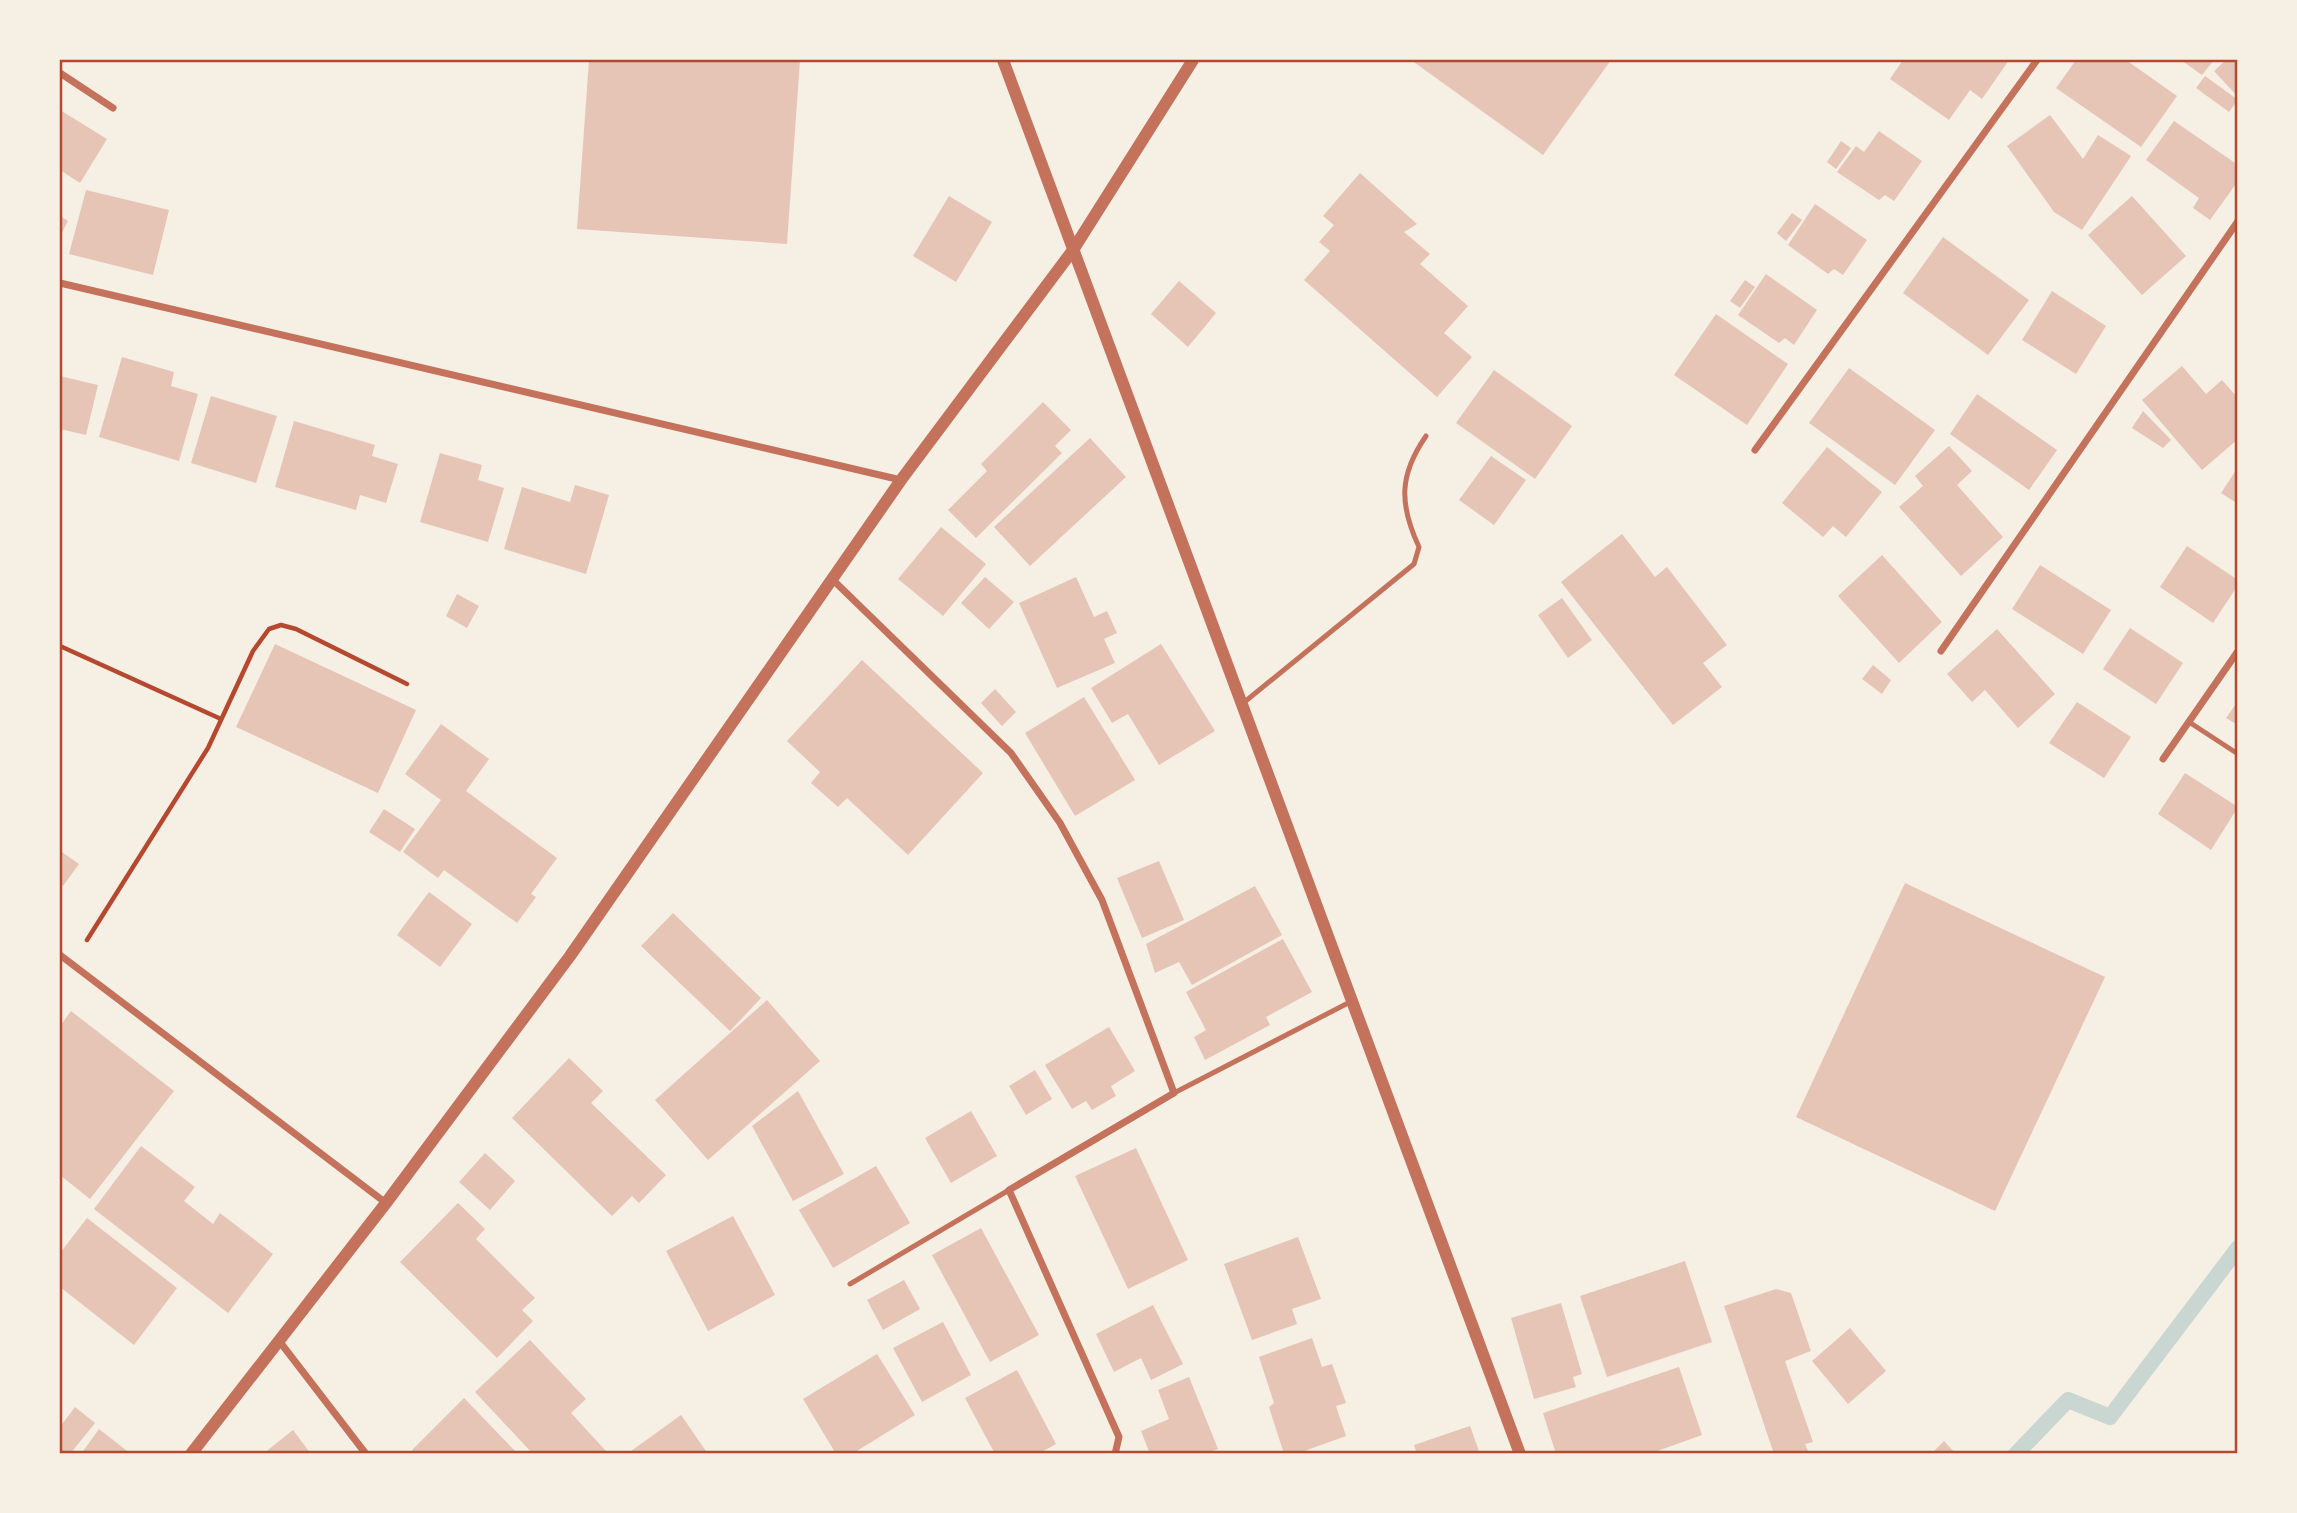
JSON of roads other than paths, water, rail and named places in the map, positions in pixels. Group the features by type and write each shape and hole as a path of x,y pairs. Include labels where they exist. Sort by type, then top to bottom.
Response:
{"street":[{"path":"1003,60 1520,1454"},
{"path":"191,1454 386,1203 570,956 901,480 1073,250 1193,60"},
{"path":"1755,450 2037,60"},
{"path":"60,73 113,108"},
{"path":"1941,650 2238,222"},
{"path":"60,283 901,480"},
{"path":"832,579 1011,753 1060,823 1102,900 1174,1093 1009,1189 1119,1437 1115,1454"},
{"path":"2163,759 2238,651"},
{"path":"60,955 386,1203"},
{"path":"280,1342 366,1454"}],"lane":[{"path":"1242,704 1414,564 1419,547 1405,519 1404,490 1411,458 1426,436"},
{"path":"2189,722 2238,754"},
{"path":"1174,1093 1352,1000"},
{"path":"850,1284 1009,1189"}],"waterway":[{"path":"2016,1454 2068,1400 2110,1417 2238,1248"}]}
